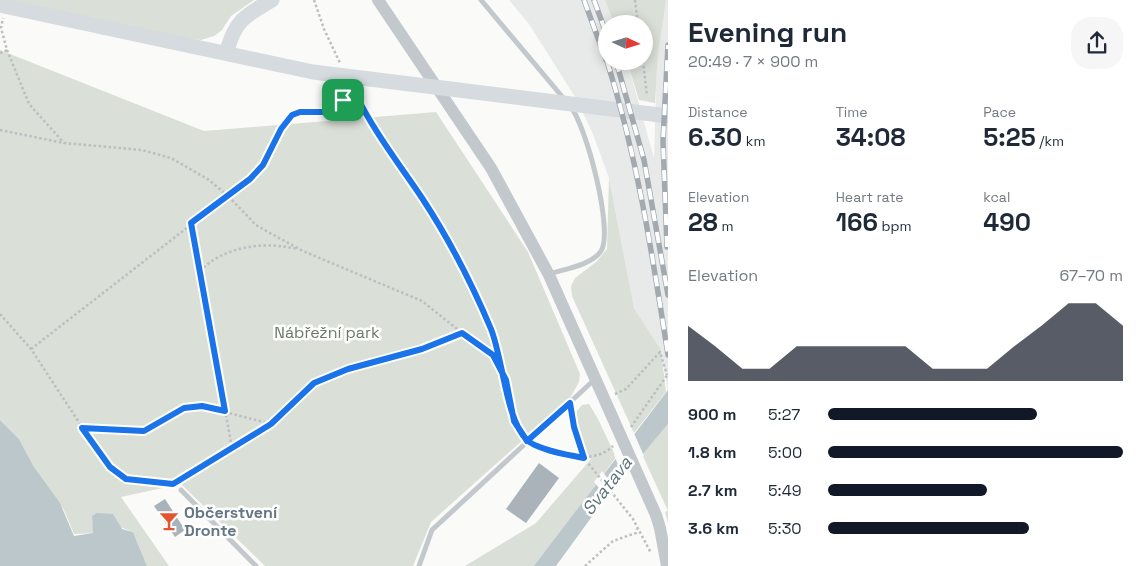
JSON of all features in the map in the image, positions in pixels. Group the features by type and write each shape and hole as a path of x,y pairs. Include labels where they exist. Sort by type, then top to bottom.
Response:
{"main road":[{"path":"227,52 238,24 250,12 272,0"},
{"path":"0,5 129,34 227,52 313,72 668,116"}],"street":[{"path":"378,0 490,168 549,274 594,380 656,515 660,528 661,564"}],"lane":[{"path":"482,0 573,110 590,152 605,230 606,238 603,249 584,262 549,274"},
{"path":"418,566 432,530 594,380"},
{"path":"181,490 256,566"}],"path":[{"path":"314,0 324,29 343,69"},
{"path":"635,0 637,15"},
{"path":"1,28 7,50 29,104 64,143"},
{"path":"0,53 7,50"},
{"path":"644,70 647,96"},
{"path":"351,85 380,136 424,201 459,261 491,329 506,380 514,421 527,441 541,447 584,458 605,454 617,441"},
{"path":"31,349 250,179 263,165 281,129 292,115 300,112 324,112 355,93"},
{"path":"0,130 64,143 142,150 171,158 209,180 256,224 304,251 422,301 493,355 506,380"},
{"path":"191,223 232,448"},
{"path":"200,271 214,258 250,246 286,246 304,251"},
{"path":"0,314 31,349 82,428 110,467 126,479 140,482 173,484 271,424 307,389 326,377 422,349 462,333"},
{"path":"606,404 626,389 660,352 667,375 629,429"},
{"path":"570,403 574,427 584,458 633,519 661,564"},
{"path":"82,428 144,431 184,408 202,406 271,424"},
{"path":"585,566 613,541 636,533 638,528"}],"shaded area":[{"path":"509,0 605,0 611,15 598,15 598,70 630,70 654,158 657,57 662,18 666,0 668,0 668,392 661,350 634,308 609,178 593,134 577,100 529,24"}],"green space":[{"path":"11,0 254,0 231,16 222,30 214,36 201,40 176,37"},
{"path":"605,0 666,0 658,52 655,103 639,100 630,70 653,70 653,15 611,15"},
{"name":"Nábřežní park","path":"0,50 204,131 436,112 528,252 580,374 579,382 570,398 431,522 413,566 265,566 181,484 121,497 169,566 147,566 133,532 92,516 94,533 74,534 64,510 34,467 19,439 0,420"},
{"path":"609,178 634,308 661,350 666,392 634,433 572,296 571,286 575,278 596,262 607,249"},
{"path":"589,404 616,457 538,563 534,566 465,566 536,523 591,459 580,446 576,412 582,405"},
{"path":"668,424 668,511 642,454"},
{"path":"668,511 668,523 665,512"}],"water":[{"name":"Svatava","path":"668,390 668,424 604,500 556,566 534,566"},
{"path":"0,420 19,439 34,467 60,503 74,536 93,533 92,516 97,513 113,514 122,529 133,532 147,566 0,566"}],"pier":[{"path":"633,431 644,456 624,479 614,455"},
{"path":"602,471 616,489 608,499 594,482"}],"building":[{"path":"539,463 559,478 526,523 506,509"},
{"path":"165,499 185,530 175,537 154,506"}],"railway":[{"path":"584,0 598,38"},
{"path":"594,0 599,15"},
{"path":"667,247 663,141 668,45"},
{"path":"610,70 636,171 668,355"},
{"path":"619,70 644,160 668,295"}],"place":[{"name":"Občerstvení Dronte","path":"169,521"}],"route":[{"path":"343,100 324,112 300,112 292,115 281,129 263,165 250,179 191,223 225,411 202,406 184,408 174,412 159,424 144,431 82,428 110,467 126,479 140,482 173,484 271,424 314,383 348,369 422,349 462,333 493,355 506,380 514,421 527,441 570,403 574,427 584,458 541,447 527,441 514,421 506,380 491,329 459,261 424,201 380,136 355,93 343,100"}]}
